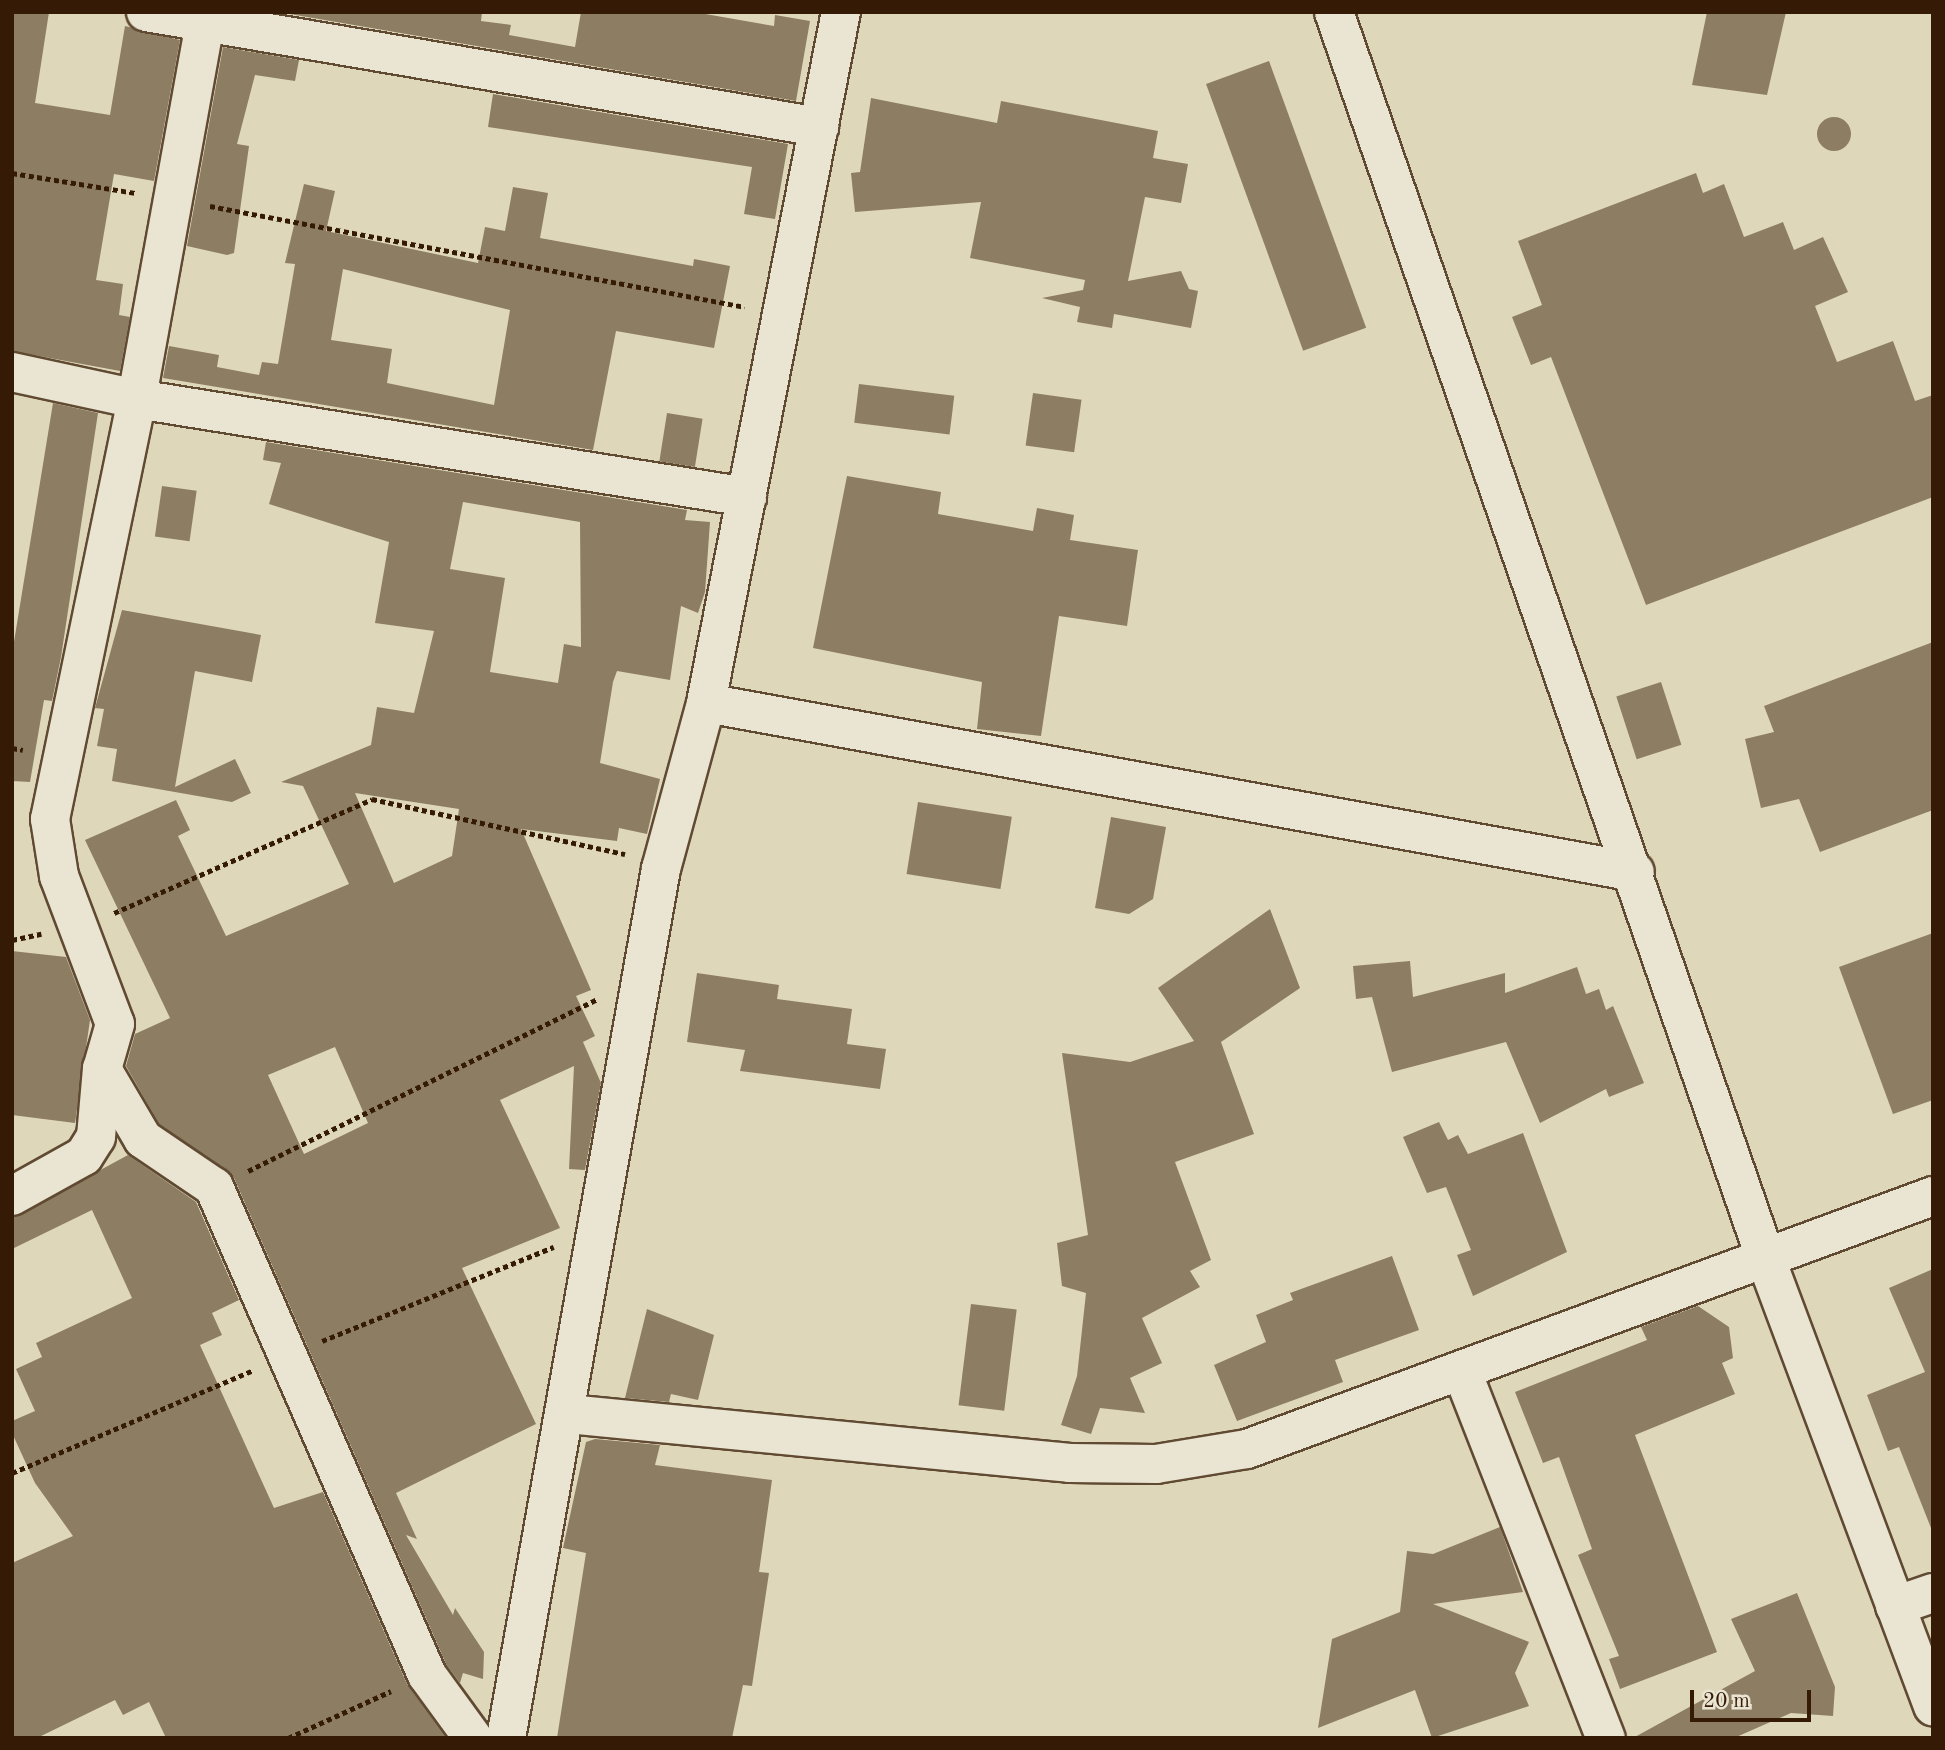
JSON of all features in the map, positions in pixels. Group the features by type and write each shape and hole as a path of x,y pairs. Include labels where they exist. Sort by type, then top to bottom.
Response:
{"street":[{"path":"146,12 207,18 819,127"},
{"path":"506,1738 568,1414 663,863 706,703 784,315 841,12"},
{"path":"1334,12 1635,872 1764,1254 1933,1707"},
{"path":"12,1196 84,1156 96,1137 102,1069 115,1024 81,927 59,876 50,819 137,398 207,18"},
{"path":"12,372 137,398 747,497"},
{"path":"706,703 1635,872"},
{"path":"102,1069 144,1139 214,1187 290,1354 427,1675 473,1738"},
{"path":"568,1414 1070,1463 1156,1464 1247,1450 1463,1374 1764,1254 1933,1196"},
{"path":"1463,1374 1606,1738"},
{"path":"1895,1606 1933,1593"}],"path":[{"path":"12,173 174,199 784,315"},
{"path":"81,927 372,799 663,863"},
{"path":"214,1187 643,978"},
{"path":"12,1473 290,1354 600,1229"},
{"path":"288,1738 427,1675"}],"building":[{"path":"12,12 49,12 35,103 110,115 125,26 180,40 154,181 114,174 96,280 123,284 119,315 130,317 120,371 12,351"},
{"path":"278,12 482,12 481,21 511,25 509,35 575,47 581,12 694,12 774,26 775,15 810,21 796,101"},
{"path":"1707,12 1786,12 1767,95 1692,85"},
{"path":"223,47 299,60 295,81 255,75 237,144 249,146 234,253 227,255 187,246"},
{"path":"1269,61 1366,328 1303,351 1206,84"},
{"path":"493,94 788,144 775,219 744,214 752,167 488,127"},
{"path":"871,98 997,123 1001,101 1158,131 1153,158 1188,164 1181,203 1145,197 1128,281 1181,271 1189,289 1198,291 1191,328 1114,314 1112,328 1077,322 1080,307 1042,298 1083,290 1085,280 970,258 981,202 855,212 851,173 860,172"},
{"path":"1834,117 1846,122 1851,134 1846,146 1834,151 1822,146 1817,134 1822,122"},
{"path":"1696,173 1703,193 1724,184 1744,237 1783,222 1794,250 1823,237 1848,292 1815,306 1837,362 1893,341 1915,401 1933,395 1933,497 1646,605 1551,357 1531,365 1512,317 1542,305 1518,241"},
{"path":"304,184 335,191 326,231 478,263 485,227 505,231 513,187 548,193 540,238 693,266 694,259 730,266 714,348 616,331 593,450 163,378 169,346 219,355 217,367 259,375 262,362 278,364 295,264 285,263","holes":["343,269 510,310 494,405 387,383 392,349 331,340"]},
{"path":"859,384 954,396 950,434 854,423"},
{"path":"1033,393 1082,400 1074,452 1026,445"},
{"path":"53,403 98,413 52,701 44,700 30,782 12,781 12,654"},
{"path":"667,413 703,419 695,467 659,461"},
{"path":"266,442 687,510 685,520 710,522 705,592 698,613 681,606 670,680 617,671 613,682 600,763 660,779 647,834 619,828 617,841 521,829 591,990 576,996 595,1036 583,1042 601,1083 585,1170 569,1169 574,1066 500,1100 560,1228 462,1268 536,1424 396,1493 417,1539 406,1535 453,1615 455,1608 484,1652 483,1679 463,1673 460,1683 446,1664 234,1178 159,1124 126,1066 135,1034 170,1018 85,840 176,800 190,830 178,836 226,936 349,884 303,786 281,782 371,745 377,707 414,713 434,631 375,623 389,542 269,504 281,463 263,460","holes":["463,502 580,522 581,647 564,644 558,683 490,672 505,578 450,569","355,793 459,809 452,856 394,883","335,1047 368,1123 304,1154 268,1075"]},
{"path":"847,476 941,492 938,514 1033,531 1037,508 1074,515 1070,540 1138,550 1127,626 1059,616 1041,736 977,729 982,682 813,648"},
{"path":"162,486 197,491 190,541 155,537"},
{"path":"122,610 261,635 252,682 195,671 175,787 235,759 251,793 232,802 112,781 117,749 97,746 104,709 95,708"},
{"path":"1933,642 1933,810 1820,852 1799,799 1761,808 1745,739 1774,732 1764,706"},
{"path":"1661,682 1681,745 1637,759 1616,697"},
{"path":"918,802 1012,817 1000,889 907,874"},
{"path":"1111,817 1166,827 1153,899 1129,914 1095,908"},
{"path":"1270,909 1300,988 1221,1042 1254,1134 1175,1162 1211,1260 1190,1271 1200,1287 1142,1318 1162,1363 1130,1378 1145,1413 1100,1408 1091,1434 1061,1425 1077,1376 1086,1293 1062,1286 1057,1243 1088,1235 1062,1053 1130,1062 1194,1041 1158,988"},
{"path":"1933,933 1933,1100 1893,1114 1839,967"},
{"path":"12,951 66,957 90,1020 75,1123 12,1115"},
{"path":"1410,961 1413,997 1505,973 1505,993 1577,967 1586,994 1599,989 1606,1010 1613,1006 1644,1083 1609,1097 1606,1089 1540,1123 1506,1042 1392,1072 1372,997 1356,999 1353,966"},
{"path":"697,973 779,985 777,999 852,1009 847,1044 886,1049 880,1089 740,1071 745,1050 687,1042"},
{"path":"1439,1122 1448,1140 1458,1135 1468,1154 1523,1133 1567,1252 1473,1296 1457,1255 1471,1250 1446,1187 1427,1193 1403,1137"},
{"path":"128,1155 196,1202 239,1300 212,1313 222,1335 200,1345 274,1508 323,1492 407,1684 446,1738 166,1738 149,1702 123,1715 115,1700 37,1738 12,1738 12,1563 73,1536 35,1483 12,1433 12,1421 35,1411 16,1369 42,1357 36,1343 132,1298 92,1210 12,1249 12,1218"},
{"path":"1392,1256 1419,1330 1335,1360 1343,1382 1237,1421 1214,1365 1266,1342 1256,1315 1293,1300 1290,1293"},
{"path":"1933,1269 1931,1528 1899,1447 1888,1451 1867,1395 1925,1372 1889,1288"},
{"path":"971,1304 1017,1310 1004,1411 959,1405"},
{"path":"1698,1306 1729,1327 1733,1358 1722,1363 1735,1394 1635,1435 1717,1652 1620,1689 1609,1659 1619,1656 1578,1555 1592,1549 1559,1457 1543,1463 1515,1392 1647,1340 1641,1327"},
{"path":"647,1309 714,1335 698,1400 671,1394 669,1402 625,1398"},
{"path":"595,1439 660,1445 655,1465 772,1480 759,1572 769,1573 752,1686 743,1685 732,1738 557,1738 586,1553 563,1548 586,1442"},
{"path":"1500,1527 1523,1592 1433,1604 1529,1642 1515,1673 1529,1706 1432,1738 1415,1690 1318,1728 1332,1639 1400,1612 1407,1551 1433,1554"},
{"path":"1797,1593 1835,1687 1833,1716 1791,1713 1734,1738 1633,1738 1755,1671 1731,1619"}]}
